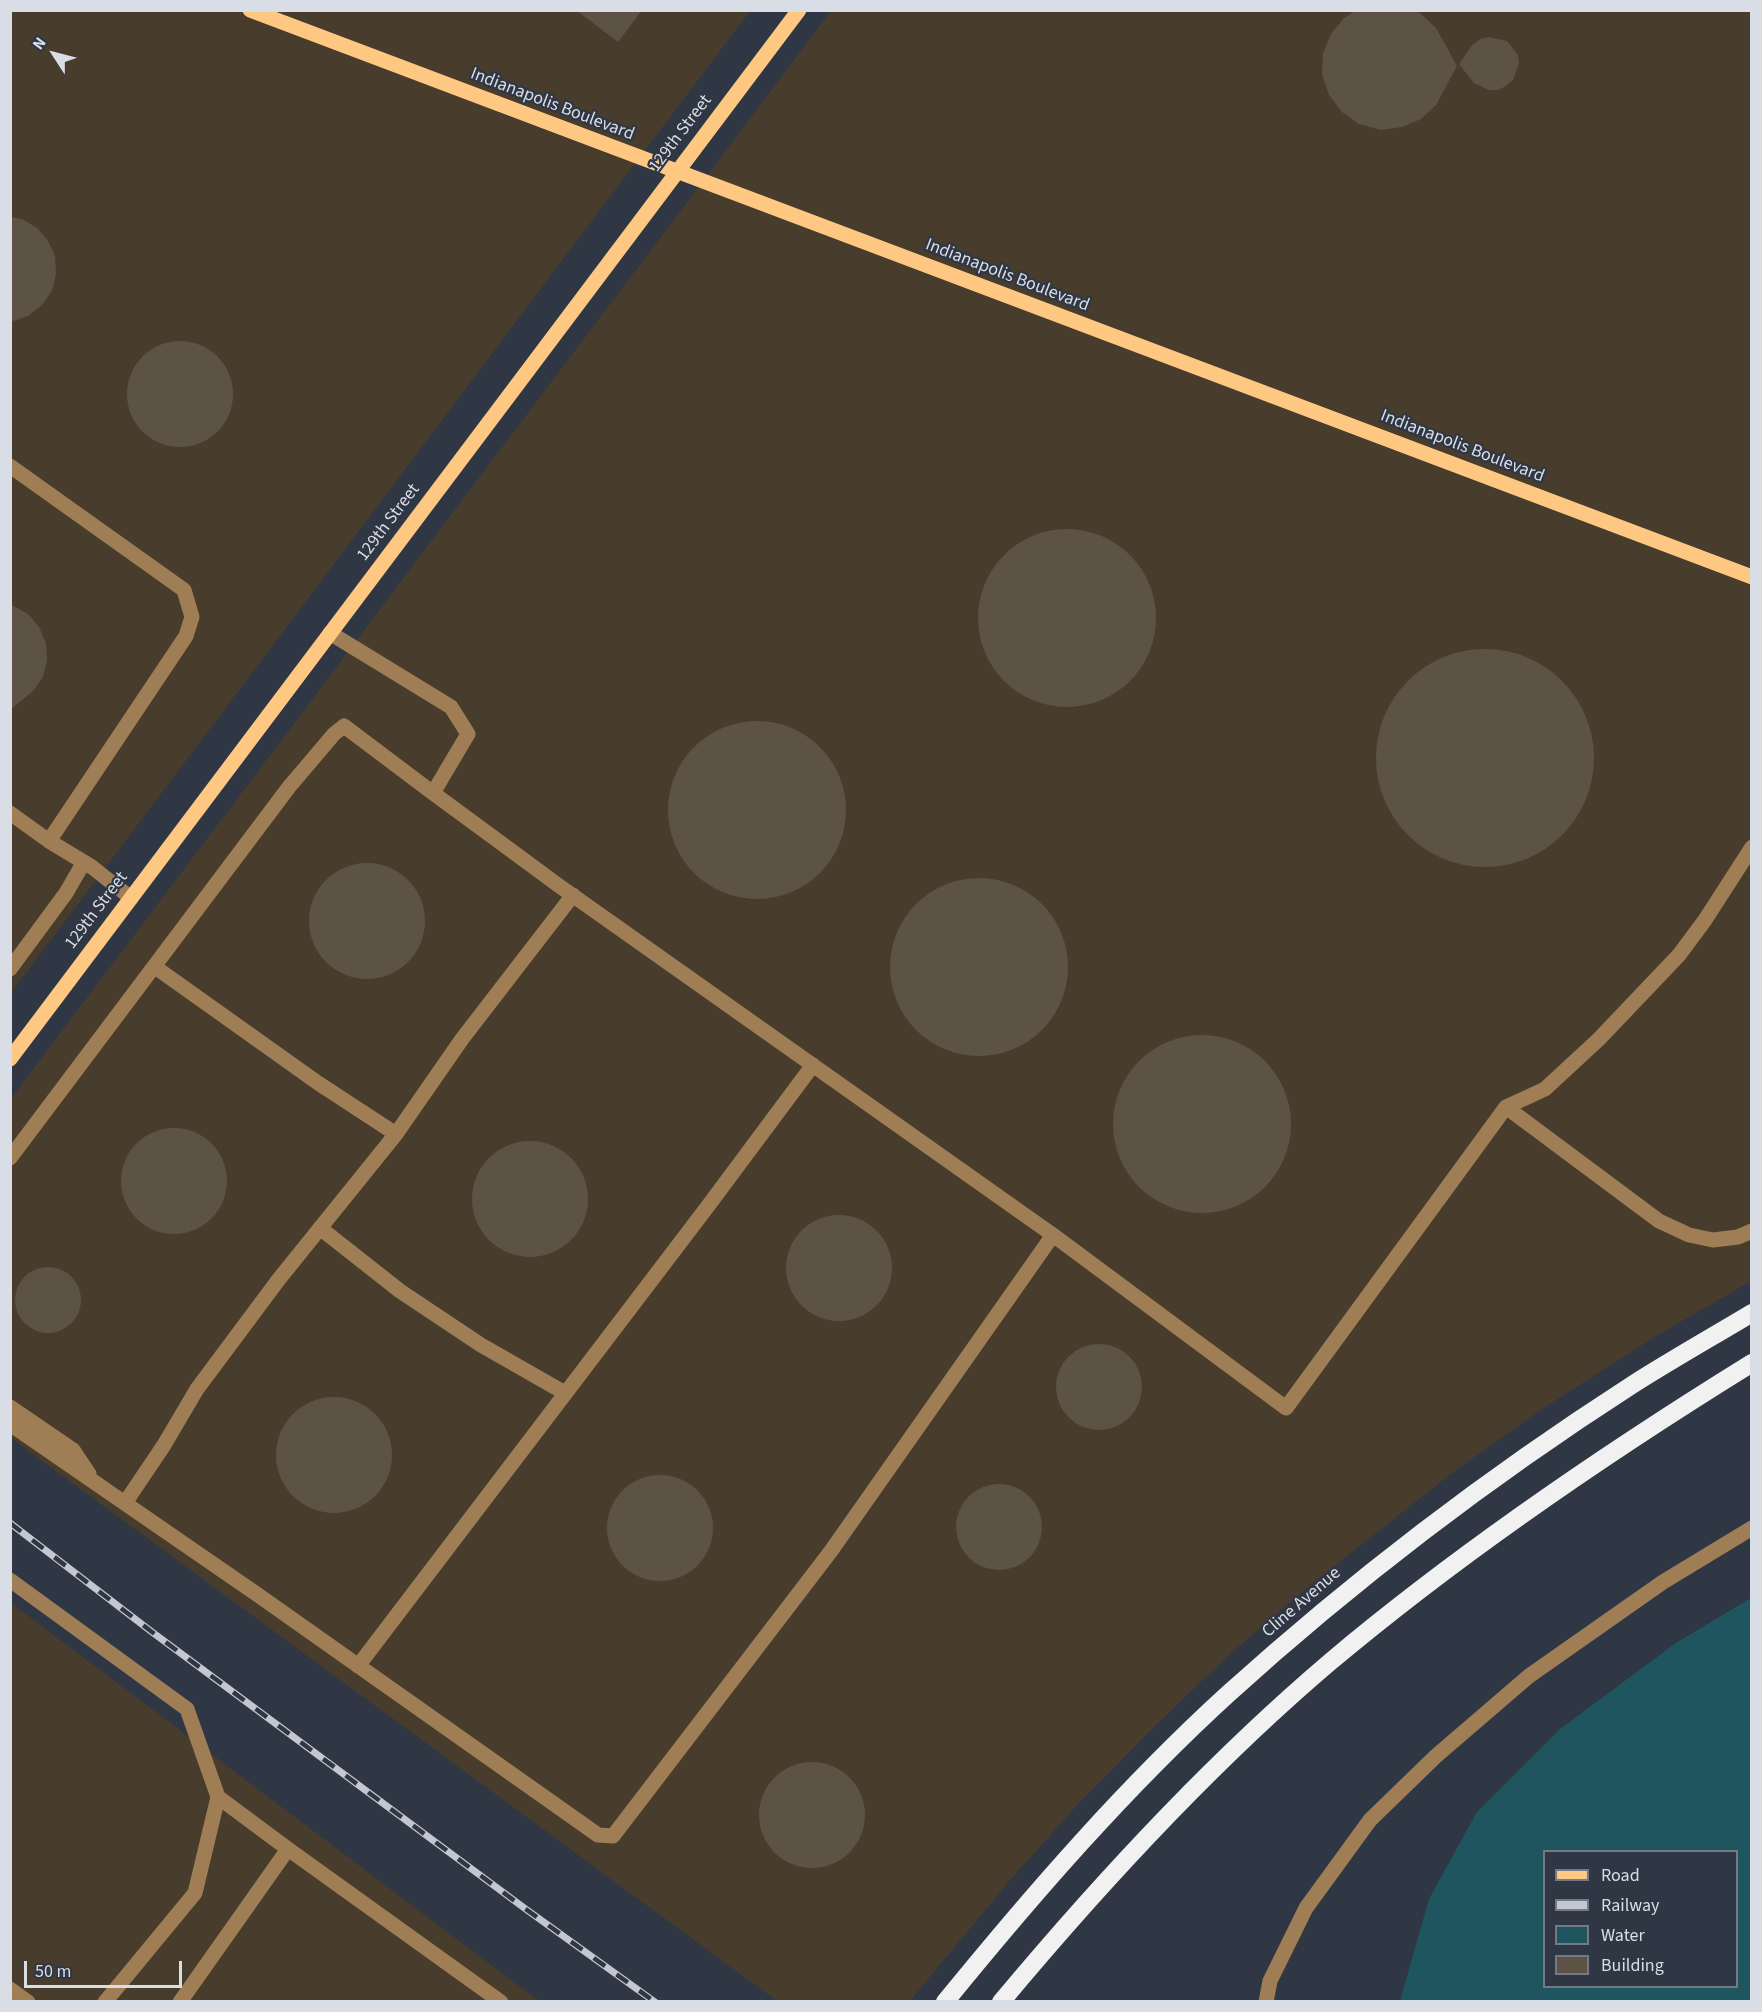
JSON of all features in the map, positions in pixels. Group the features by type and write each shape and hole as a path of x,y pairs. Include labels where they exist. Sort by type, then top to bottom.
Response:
{"highway":[{"name":"Cline Avenue","path":"945,2001 1039,1889 1095,1828 1227,1696 1301,1631 1423,1531 1497,1476 1634,1384 1752,1313"},
{"path":"1001,2001 1115,1870 1232,1752 1329,1663 1432,1579 1555,1490 1657,1421 1752,1363"}],"main road":[{"name":"Indianapolis Boulevard","path":"249,10 1752,577"},
{"name":"129th Street","path":"10,1059 799,10"}],"lane":[{"path":"10,466 184,590 192,617 186,636 49,841"},
{"path":"330,633 451,707 468,734 433,794"},
{"path":"10,1158 289,787 333,734 344,726 433,794 573,895 1053,1235 1286,1408 1506,1107 1545,1089 1615,1023 1679,955 1705,920 1752,847"},
{"path":"10,813 49,841 84,862 131,898"},
{"path":"10,969 59,902 84,862"},
{"path":"125,1503 164,1445 197,1389 279,1279 396,1134 462,1039 573,895"},
{"path":"155,967 318,1083 396,1134"},
{"path":"358,1666 447,1552 813,1065"},
{"path":"1506,1107 1659,1221 1689,1235 1713,1240 1738,1237 1752,1231"},
{"path":"320,1228 400,1291 481,1345 565,1393"},
{"path":"10,1425 95,1482 598,1835 613,1836 831,1551 1053,1235"},
{"path":"10,1407 73,1450 95,1482"},
{"path":"1266,2001 1270,1982 1306,1908 1370,1820 1436,1756 1529,1676 1663,1582 1752,1528"},
{"path":"10,1580 187,1709 218,1797 195,1893 105,2001"},
{"path":"218,1797 288,1850 501,2001"},
{"path":"180,2001 288,1850"},
{"path":"10,1989 28,2001"}],"shaded area":[{"path":"11,11 750,11 11,993"},
{"path":"831,11 1751,11 1751,1281 1656,1336 1542,1409 1452,1473 1308,1587 1229,1655 1080,1802 1011,1879 910,2001 777,2001 11,1438 10,1100"},
{"path":"11,1603 539,2001 11,2001"}],"water":[{"path":"1751,1598 1751,2001 1400,2001 1429,1899 1477,1812 1560,1729 1676,1643"}],"building":[{"path":"576,10 642,10 618,42"},
{"path":"1357,10 1414,10 1436,28 1457,66 1436,105 1421,119 1402,127 1381,130 1359,124 1342,112 1329,95 1322,74 1323,53 1331,34 1344,18"},
{"path":"1489,37 1507,41 1518,55 1519,63 1513,80 1498,90 1489,90 1474,83 1459,64 1473,44"},
{"path":"10,217 22,219 37,228 48,241 55,256 56,274 52,291 42,305 28,316 10,322"},
{"path":"180,341 200,345 217,357 229,374 233,394 229,414 217,431 200,443 180,447 160,443 143,431 131,414 127,394 131,374 143,357 160,345"},
{"path":"1067,529 1101,536 1130,555 1149,584 1156,618 1149,652 1130,681 1101,700 1067,707 1033,700 1004,681 985,652 978,618 985,584 1004,555 1033,536"},
{"path":"10,604 28,614 39,627 46,643 47,660 43,677 33,691 10,710"},
{"path":"1474,649 1496,649 1527,657 1546,667 1562,681 1576,697 1586,716 1594,747 1590,790 1586,800 1576,819 1562,835 1546,849 1517,863 1496,867 1474,867 1453,863 1424,849 1394,819 1380,790 1376,769 1376,747 1380,726 1394,697 1424,667 1453,653"},
{"path":"757,721 791,728 820,747 839,776 846,810 839,844 820,873 791,892 757,899 723,892 694,873 675,844 668,810 675,776 694,747 723,728"},
{"path":"367,863 389,867 408,880 421,899 425,921 421,943 408,962 389,975 367,979 345,975 326,962 313,943 309,921 313,899 326,880 345,867"},
{"path":"979,878 1013,885 1042,904 1061,933 1068,967 1061,1001 1042,1030 1013,1049 979,1056 945,1049 916,1030 897,1001 890,967 897,933 916,904 945,885"},
{"path":"1202,1035 1236,1042 1265,1061 1284,1090 1291,1124 1284,1158 1265,1187 1236,1206 1202,1213 1168,1206 1139,1187 1120,1158 1113,1124 1120,1090 1139,1061 1168,1042"},
{"path":"174,1128 194,1132 211,1144 223,1161 227,1181 223,1201 211,1218 194,1230 174,1234 154,1230 137,1218 125,1201 121,1181 125,1161 137,1144 154,1132"},
{"path":"530,1141 552,1145 571,1158 584,1177 588,1199 584,1221 571,1240 552,1253 530,1257 508,1253 489,1240 476,1221 472,1199 476,1177 489,1158 508,1145"},
{"path":"839,1215 859,1219 876,1231 888,1248 892,1268 888,1288 876,1305 859,1317 839,1321 819,1317 802,1305 790,1288 786,1268 790,1248 802,1231 819,1219"},
{"path":"48,1267 61,1270 71,1277 78,1287 81,1300 78,1313 71,1323 61,1330 48,1333 35,1330 25,1323 18,1313 15,1300 18,1287 25,1277 35,1270"},
{"path":"1099,1344 1123,1351 1135,1363 1142,1387 1135,1411 1123,1423 1099,1430 1075,1423 1063,1411 1056,1387 1063,1363 1075,1351"},
{"path":"334,1397 356,1401 375,1414 388,1433 392,1455 388,1477 375,1496 356,1509 334,1513 312,1509 293,1496 280,1477 276,1455 280,1433 293,1414 312,1401"},
{"path":"660,1475 680,1479 697,1491 709,1508 713,1528 709,1548 697,1565 680,1577 660,1581 640,1577 623,1565 611,1548 607,1528 611,1508 623,1491 640,1479"},
{"path":"999,1484 1023,1491 1035,1503 1042,1527 1035,1551 1023,1563 999,1570 975,1563 963,1551 956,1527 963,1503 975,1491"},
{"path":"812,1762 832,1766 849,1778 861,1795 865,1815 861,1835 849,1852 832,1864 812,1868 792,1864 775,1852 763,1835 759,1815 763,1795 775,1778 792,1766"}],"railway":[{"path":"10,1523 152,1632 655,2002"}]}
